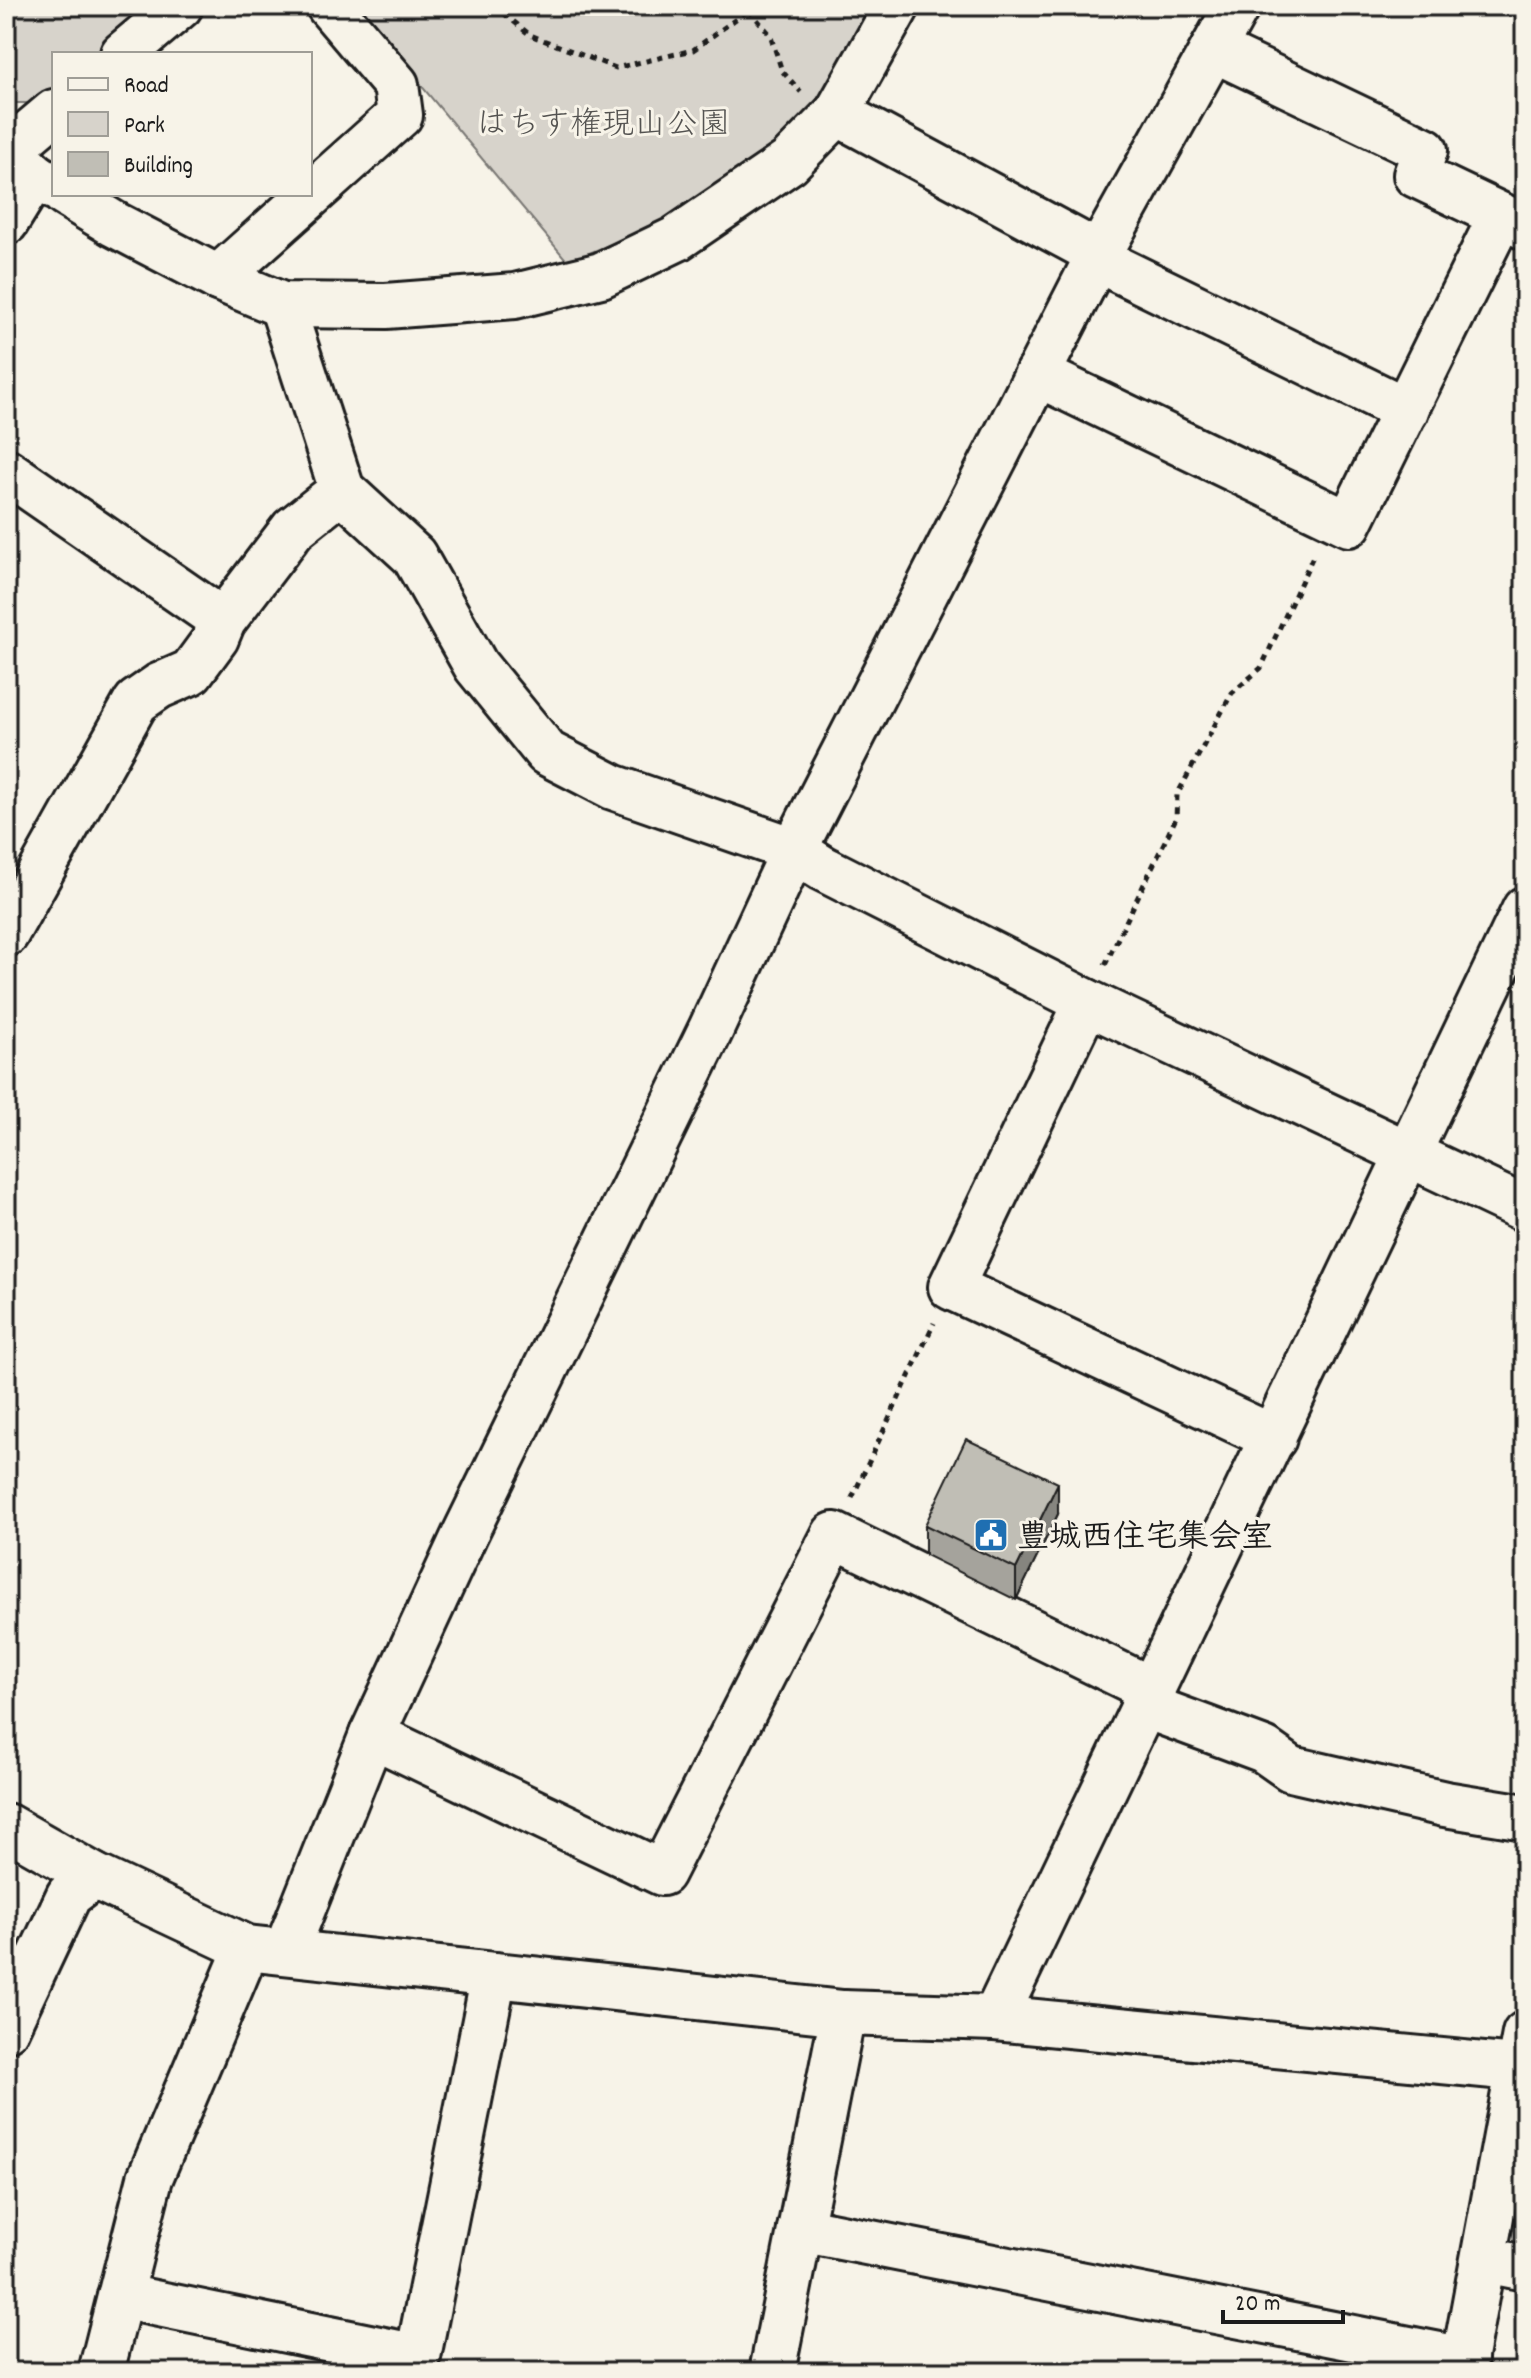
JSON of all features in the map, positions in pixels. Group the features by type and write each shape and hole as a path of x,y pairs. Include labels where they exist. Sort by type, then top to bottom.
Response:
{"street":[{"path":"125,52 180,6"},
{"path":"312,194 400,115 396,85 329,6"},
{"path":"72,196 114,224 218,278 282,305 386,306 515,296 601,275 676,239 789,162 833,117 897,6"},
{"path":"101,2372 150,2178 267,1950 372,1735 465,1534 711,1029 794,850 1099,254 1237,6"},
{"path":"1037,374 1349,524 1406,410 1513,221 1416,175 1425,150 1213,49"},
{"path":"833,117 1099,254 1117,269 1406,410"},
{"path":"6,222 34,171 52,118"},
{"path":"34,171 52,183"},
{"path":"218,278 310,196"},
{"path":"282,305 342,490 414,556 476,666 547,753 613,787 794,850 822,868 1087,1002 1525,1209"},
{"path":"6,471 223,621"},
{"path":"6,934 136,702 159,686 191,672 216,638 223,621 293,529 342,490"},
{"path":"995,2018 1525,909"},
{"path":"1087,1002 951,1287 1274,1438"},
{"path":"372,1735 662,1873 834,1535 1147,1697 1264,1750 1291,1769 1445,1804 1525,1817"},
{"path":"6,1826 94,1876 267,1950 843,2013 995,2018 1522,2057 1505,2264 1463,2366 800,2229"},
{"path":"6,2029 69,1895 94,1876"},
{"path":"120,2296 418,2357 494,1975"},
{"path":"772,2372 843,2013"}],"path":[{"path":"495,6 530,35 616,68 693,50 751,8 770,34 782,71 833,117"},
{"path":"1087,1002 1176,818 1177,795 1232,693 1261,668 1333,516"},
{"path":"834,1535 951,1287"}],"green space":[{"path":"6,6 159,6 104,52 52,52 52,97 44,103 6,103"},
{"name":"はちす権現山公園","path":"355,6 876,6 838,72 799,123 755,159 659,224 568,262"}],"building":[{"name":"豊城西住宅集会室","path":"966,1439 1058,1483 1016,1569 925,1525"}],"place":[{"name":"豊城西住宅集会室","path":"991,1535"}]}
